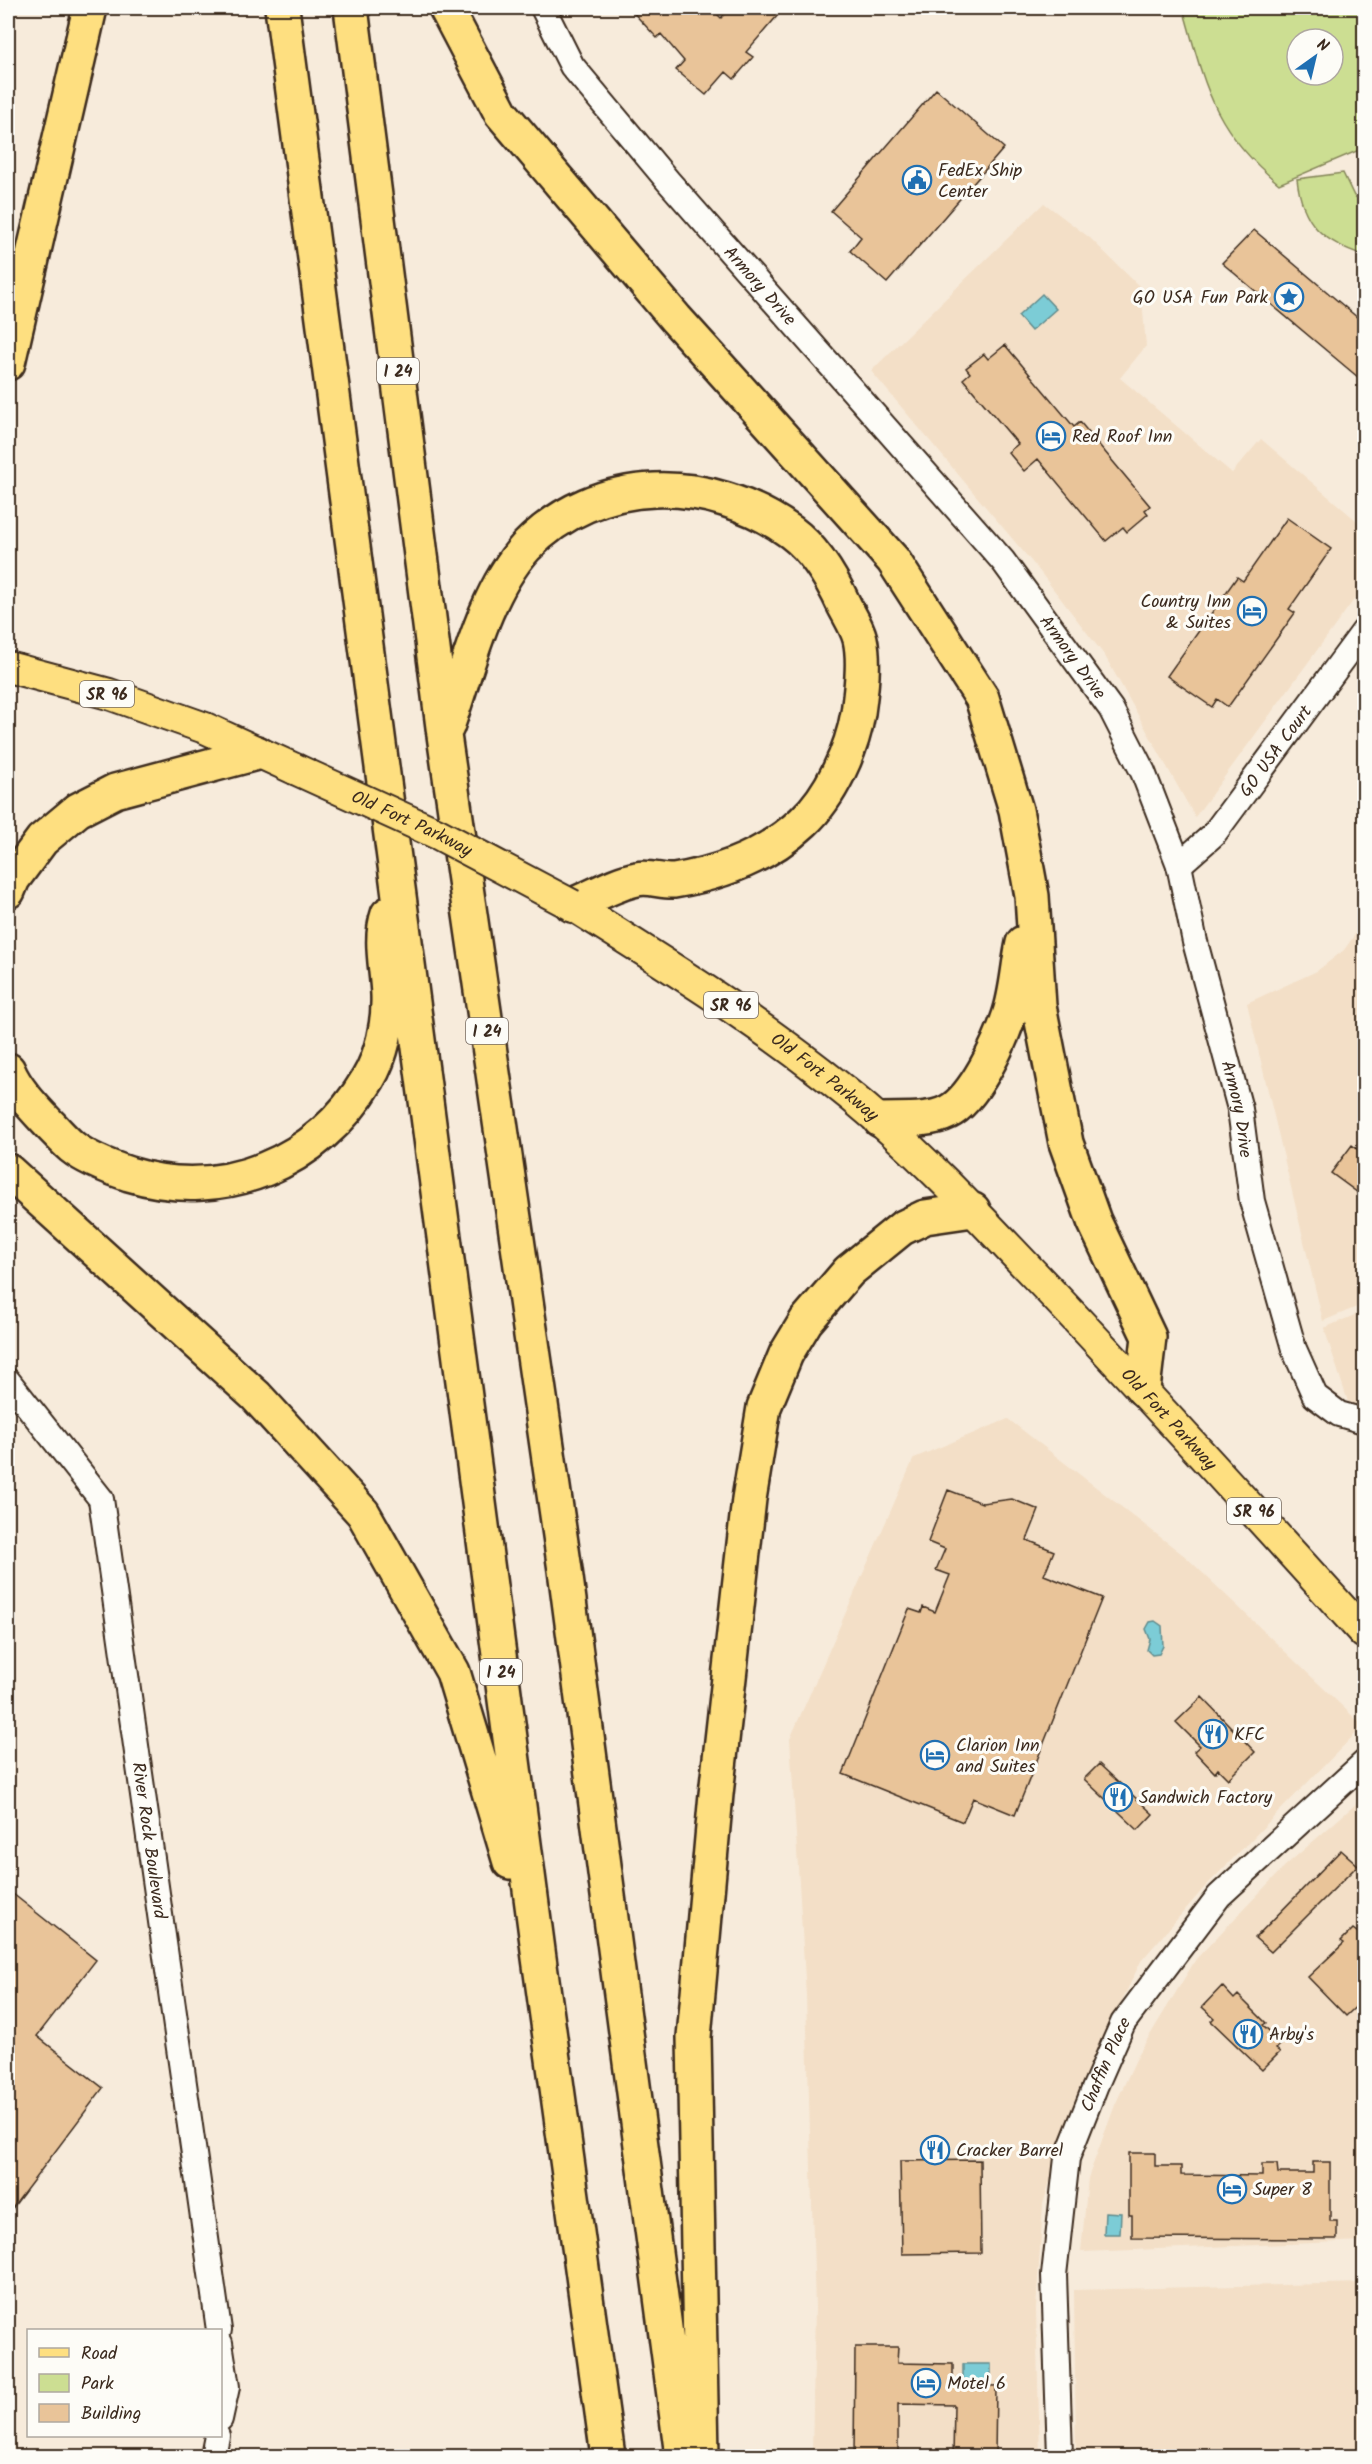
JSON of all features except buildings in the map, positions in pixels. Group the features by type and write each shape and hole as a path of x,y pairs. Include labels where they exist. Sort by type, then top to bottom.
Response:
{"highway":[{"path":"8,363 90,8"},
{"name":"I 24","path":"282,8 539,1958 608,2457"},
{"name":"I 24","path":"351,8 444,735 566,1582 682,2457"},
{"path":"446,8 501,113 676,319 893,560 982,698 1016,810 1032,896 1039,1006 1066,1143 1094,1221 1149,1337 1143,1389"},
{"path":"444,735 494,594 526,548 564,516 607,498 658,488 705,493 752,509 792,533 815,556 839,593 860,639 861,689 854,736 836,778 805,820 765,851 726,869 682,879 671,881 638,878 572,905"},
{"path":"8,891 13,879 42,840 78,810 115,791 257,753"},
{"path":"880,1120 926,1118 949,1112 966,1098 984,1069 1010,1015 1024,936 1016,810"},
{"path":"8,1070 38,1113 73,1148 112,1168 148,1179 197,1185 234,1179 296,1154 339,1119 369,1078 382,1045 388,998 384,927 399,887"},
{"path":"8,1171 256,1396 363,1513 453,1672 539,1958"},
{"path":"702,2457 694,2037 716,1794 749,1499 764,1407 786,1354 806,1321 849,1271 902,1228 925,1217 973,1210"}],"main road":[{"name":"Old Fort Parkway","path":"8,667 109,694 205,728 438,834 572,905 724,1000 816,1067 880,1120 973,1210 1143,1389 1365,1633"}],"street":[{"name":"Armory Drive","path":"543,8 572,66 668,181 830,362 1018,581 1111,709 1143,772 1179,865 1195,942 1240,1108 1252,1201 1294,1349 1316,1396 1339,1414 1365,1421"},
{"name":"GO USA Court","path":"1179,865 1213,835 1365,631"},
{"name":"River Rock Boulevard","path":"8,1381 101,1499 219,2329"},
{"name":"Chaffin Place","path":"1060,2457 1054,2275 1067,2158 1123,2023 1219,1896 1365,1763"},
{"path":"222,2356 227,2387 222,2410"},
{"path":"213,2457 217,2437"}],"shaded area":[{"path":"1044,203 1090,238 1141,288 1146,346 1120,378 1232,473 1261,439 1364,527 1364,586 1195,817 1105,656 1037,568 871,371"},
{"path":"1364,922 1364,1304 1323,1321 1247,1003 1317,971 1344,950"},
{"path":"1364,1311 1364,1451 1324,1328"},
{"path":"1008,1419 1186,1557 1363,1726 1204,1888 1141,1961 1076,2097 1043,2204 1036,2309 1040,2456 812,2456 815,2308 806,1995 790,1739 914,1458"},
{"path":"1364,1797 1364,2241 1081,2252 1088,2178 1115,2105 1138,2055 1196,1959 1285,1866"},
{"path":"1364,2283 1364,2456 1076,2456 1074,2290"}],"green space":[{"path":"1183,8 1364,8 1364,148 1279,184 1239,145 1225,125 1214,105 1198,61"},
{"path":"1343,173 1354,196 1364,202 1364,255 1337,244 1317,229 1304,208 1300,195 1297,179"}],"water":[{"path":"1042,294 1056,309 1031,331 1018,316"},
{"path":"1155,1621 1162,1626 1163,1646 1159,1654 1152,1655 1147,1650 1150,1639 1146,1629 1150,1622"},
{"path":"1105,2212 1121,2213 1120,2234 1104,2234"},
{"path":"963,2364 991,2364 991,2383 963,2383"}],"place":[{"name":"FedEx Ship Center","path":"917,180"},
{"name":"GO USA Fun Park","path":"1289,297"},
{"name":"Red Roof Inn","path":"1051,436"},
{"name":"Country Inn & Suites","path":"1252,611"},
{"name":"KFC","path":"1213,1734"},
{"name":"Clarion Inn and Suites","path":"935,1755"},
{"name":"Sandwich Factory","path":"1118,1797"},
{"name":"Arby's","path":"1248,2034"},
{"name":"Cracker Barrel","path":"935,2150"},
{"name":"Super 8","path":"1232,2189"},
{"name":"Motel 6","path":"926,2383"}]}
